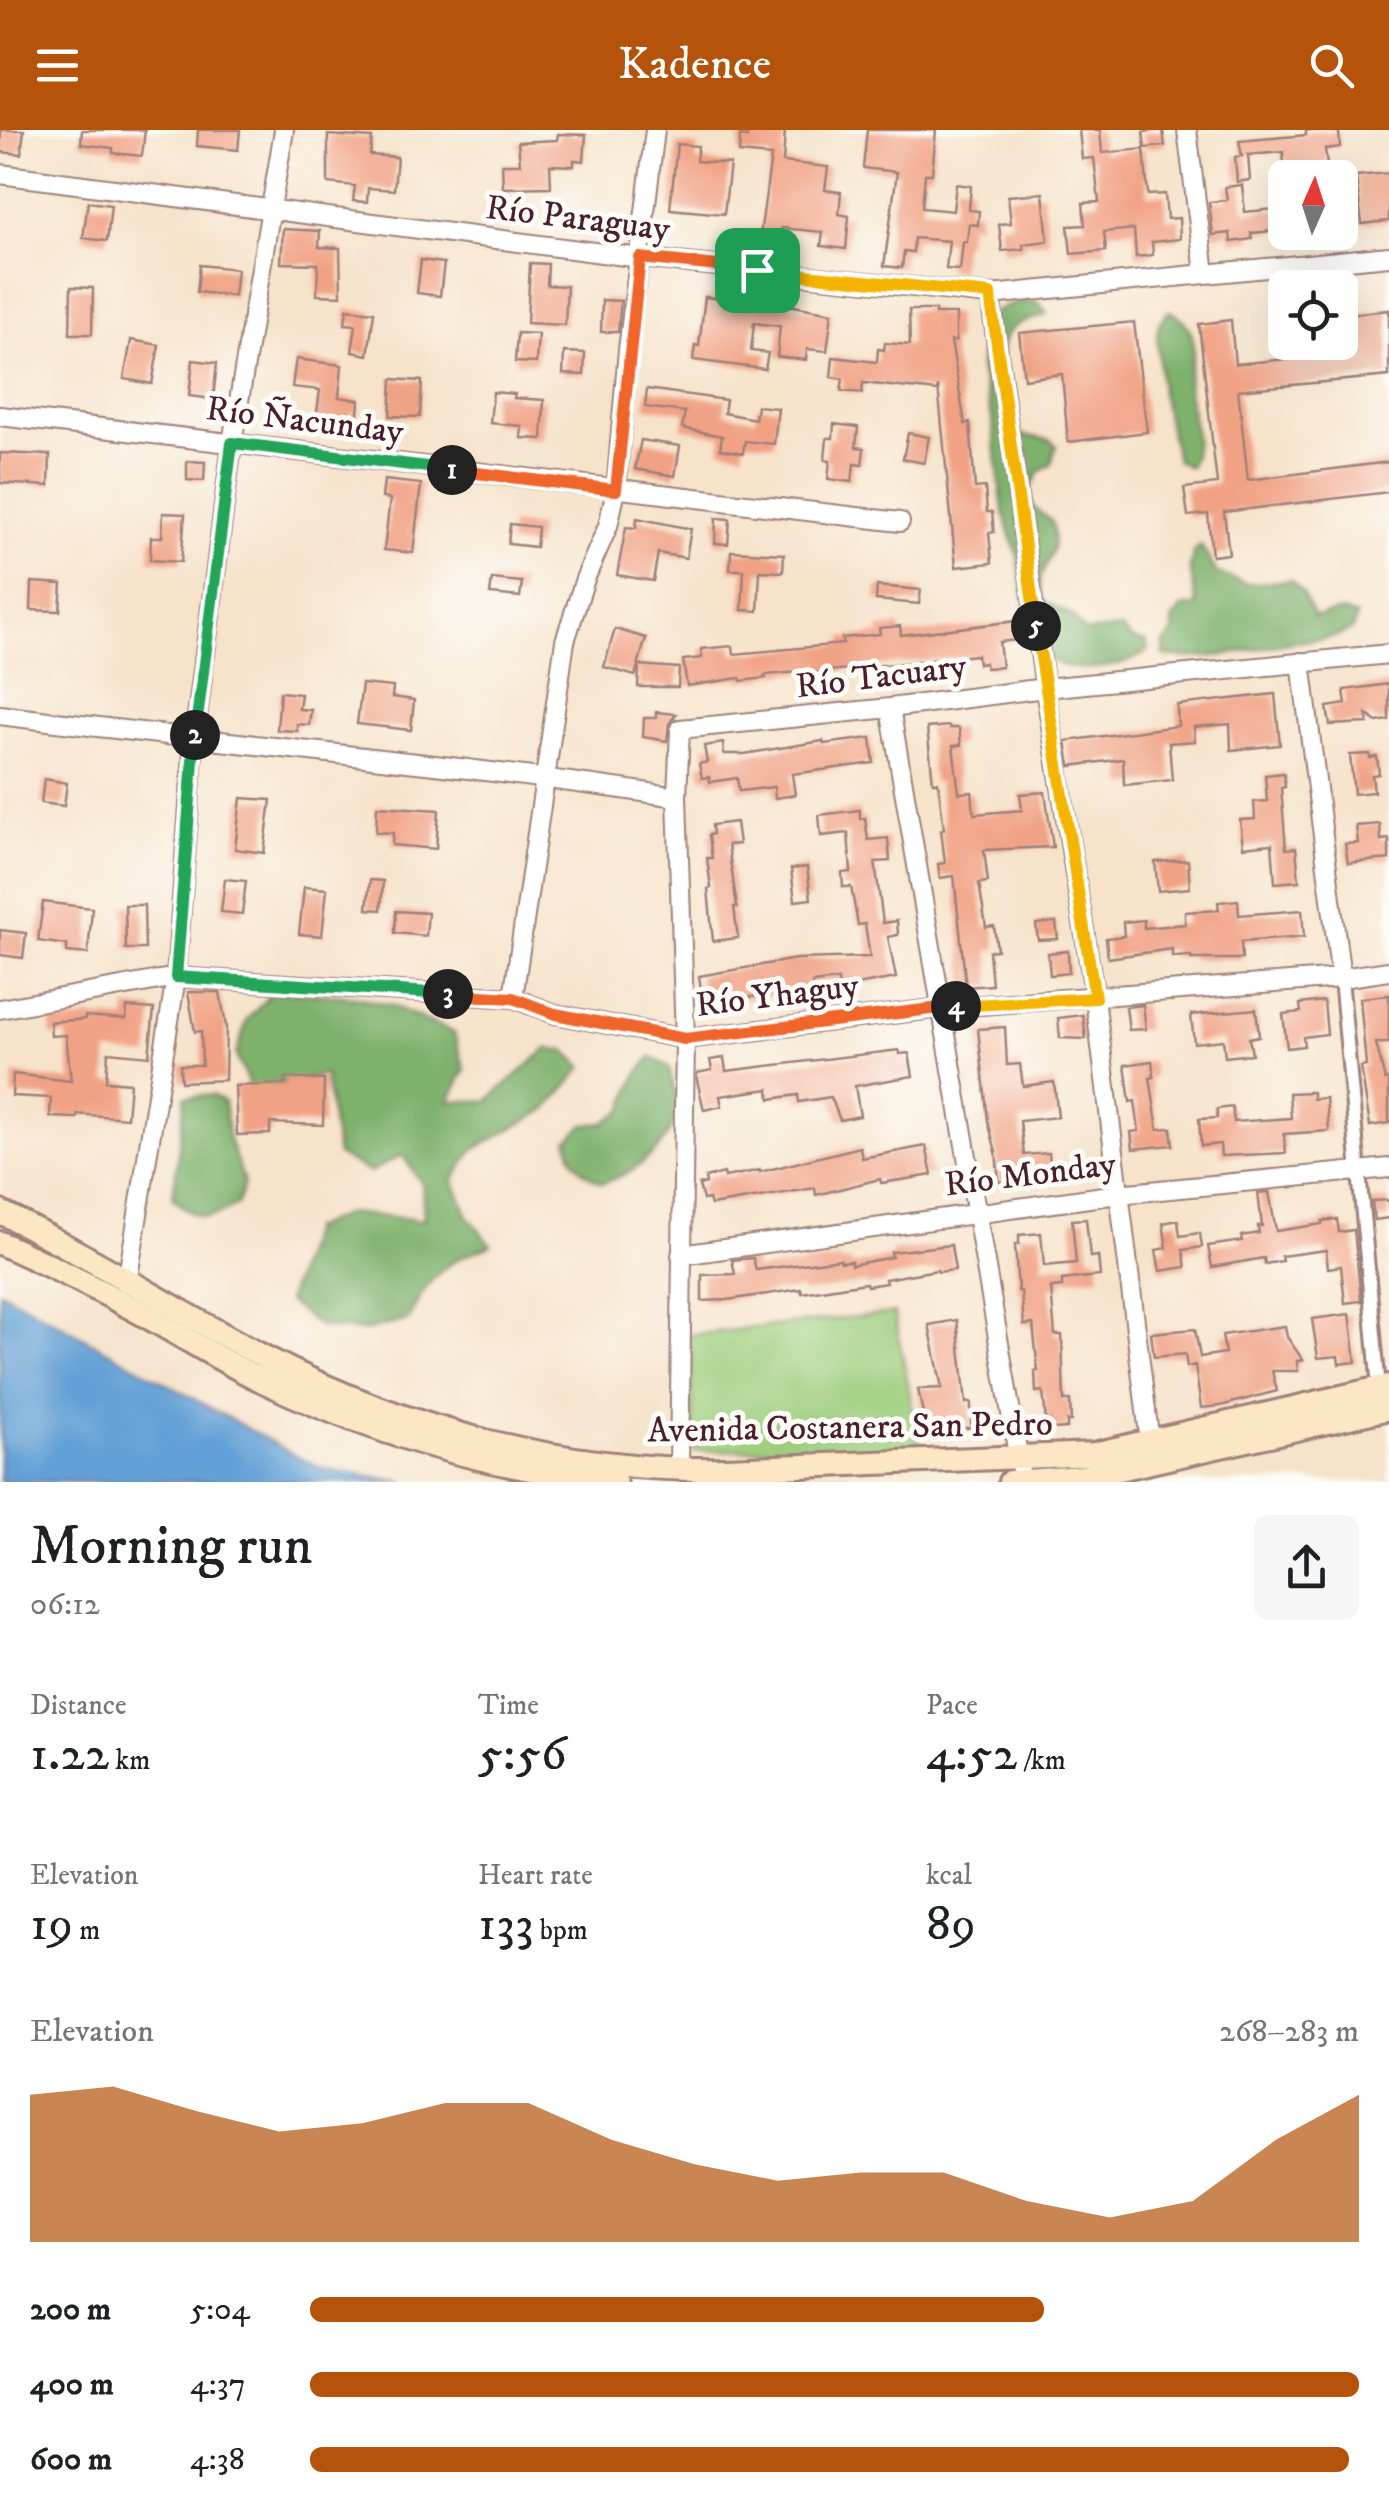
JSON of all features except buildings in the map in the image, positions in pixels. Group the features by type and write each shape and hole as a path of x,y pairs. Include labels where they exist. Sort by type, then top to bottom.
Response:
{"main road":[{"name":"Avenida Costanera San Pedro","path":"0,1212 269,1360 332,1389 423,1424 545,1454 680,1470 1020,1470 1094,1454 1151,1451 1386,1394"},
{"name":"Avenida Costanera San Pedro","path":"0,1243 88,1284 314,1405 383,1431 472,1456 615,1482"},
{"name":"Avenida Costanera San Pedro","path":"1010,1482 1020,1470"}],"street":[{"path":"127,1283 176,977 194,740 232,443 284,130"},
{"path":"513,998 566,641 585,578 608,526 616,490 655,130"},
{"path":"1188,130 1205,274"},
{"name":"Río Paraguay","path":"0,174 640,258 990,294 1389,256"},
{"path":"990,294 1045,688 1095,998 1151,1451"},
{"name":"Río Ñacunday","path":"0,416 900,522"},
{"name":"Río Tacuary","path":"677,796 680,729 1389,654"},
{"path":"1301,662 1341,978 1386,1394"},
{"path":"890,708 1020,1470"},
{"path":"0,715 544,777 677,796 685,1039 680,1470"},
{"name":"Río Yhaguy","path":"0,1009 176,977 513,998 555,1014 685,1039 942,1008 1341,978 1389,971"},
{"name":"Río Monday","path":"681,1255 1118,1194 1389,1168"}],"green space":[{"path":"1022,300 1038,302 1047,313 1017,325 1008,333 1003,345 1001,376 1012,433 1050,440 1056,445 1051,465 1039,472 1027,496 1035,509 1052,522 1054,544 1041,578 1041,591 1044,601 1071,615 1085,632 1122,628 1131,639 1146,642 1148,649 1142,655 1123,663 1088,668 1061,665 1038,654 1029,628 1018,557 1003,511 992,418 980,370 983,328 995,311"},
{"path":"1169,311 1185,322 1193,341 1188,391 1195,446 1189,467 1177,461 1161,393 1157,335 1159,323"},
{"path":"1201,546 1217,573 1246,584 1291,580 1315,617 1342,611 1357,616 1352,629 1327,638 1224,655 1164,656 1164,643 1174,633 1172,620 1182,608 1197,606 1190,567 1195,550"},
{"path":"273,991 356,997 393,1006 454,1033 465,1070 449,1101 487,1101 547,1049 565,1050 583,1067 547,1109 473,1150 453,1180 468,1216 491,1245 461,1257 440,1272 423,1292 408,1320 363,1331 320,1327 287,1301 311,1229 348,1213 424,1220 422,1184 402,1155 370,1172 337,1155 325,1075 251,1089 236,1055 247,1020"},
{"path":"651,1057 669,1067 676,1097 668,1134 640,1165 602,1183 578,1166 568,1140 584,1125 604,1123 623,1110 637,1075"},
{"path":"213,1095 224,1102 228,1136 244,1183 237,1205 204,1216 189,1211 173,1198 185,1097"},
{"path":"894,1313 920,1447 694,1451 689,1335"}],"water":[{"path":"0,1291 302,1459 325,1469 405,1482 0,1482"}],"route":[{"path":"640,258 757,270 990,294 1045,688 1095,998 942,1008 685,1039 555,1014 513,998 176,977 194,740 232,443 616,490 640,258"}]}
